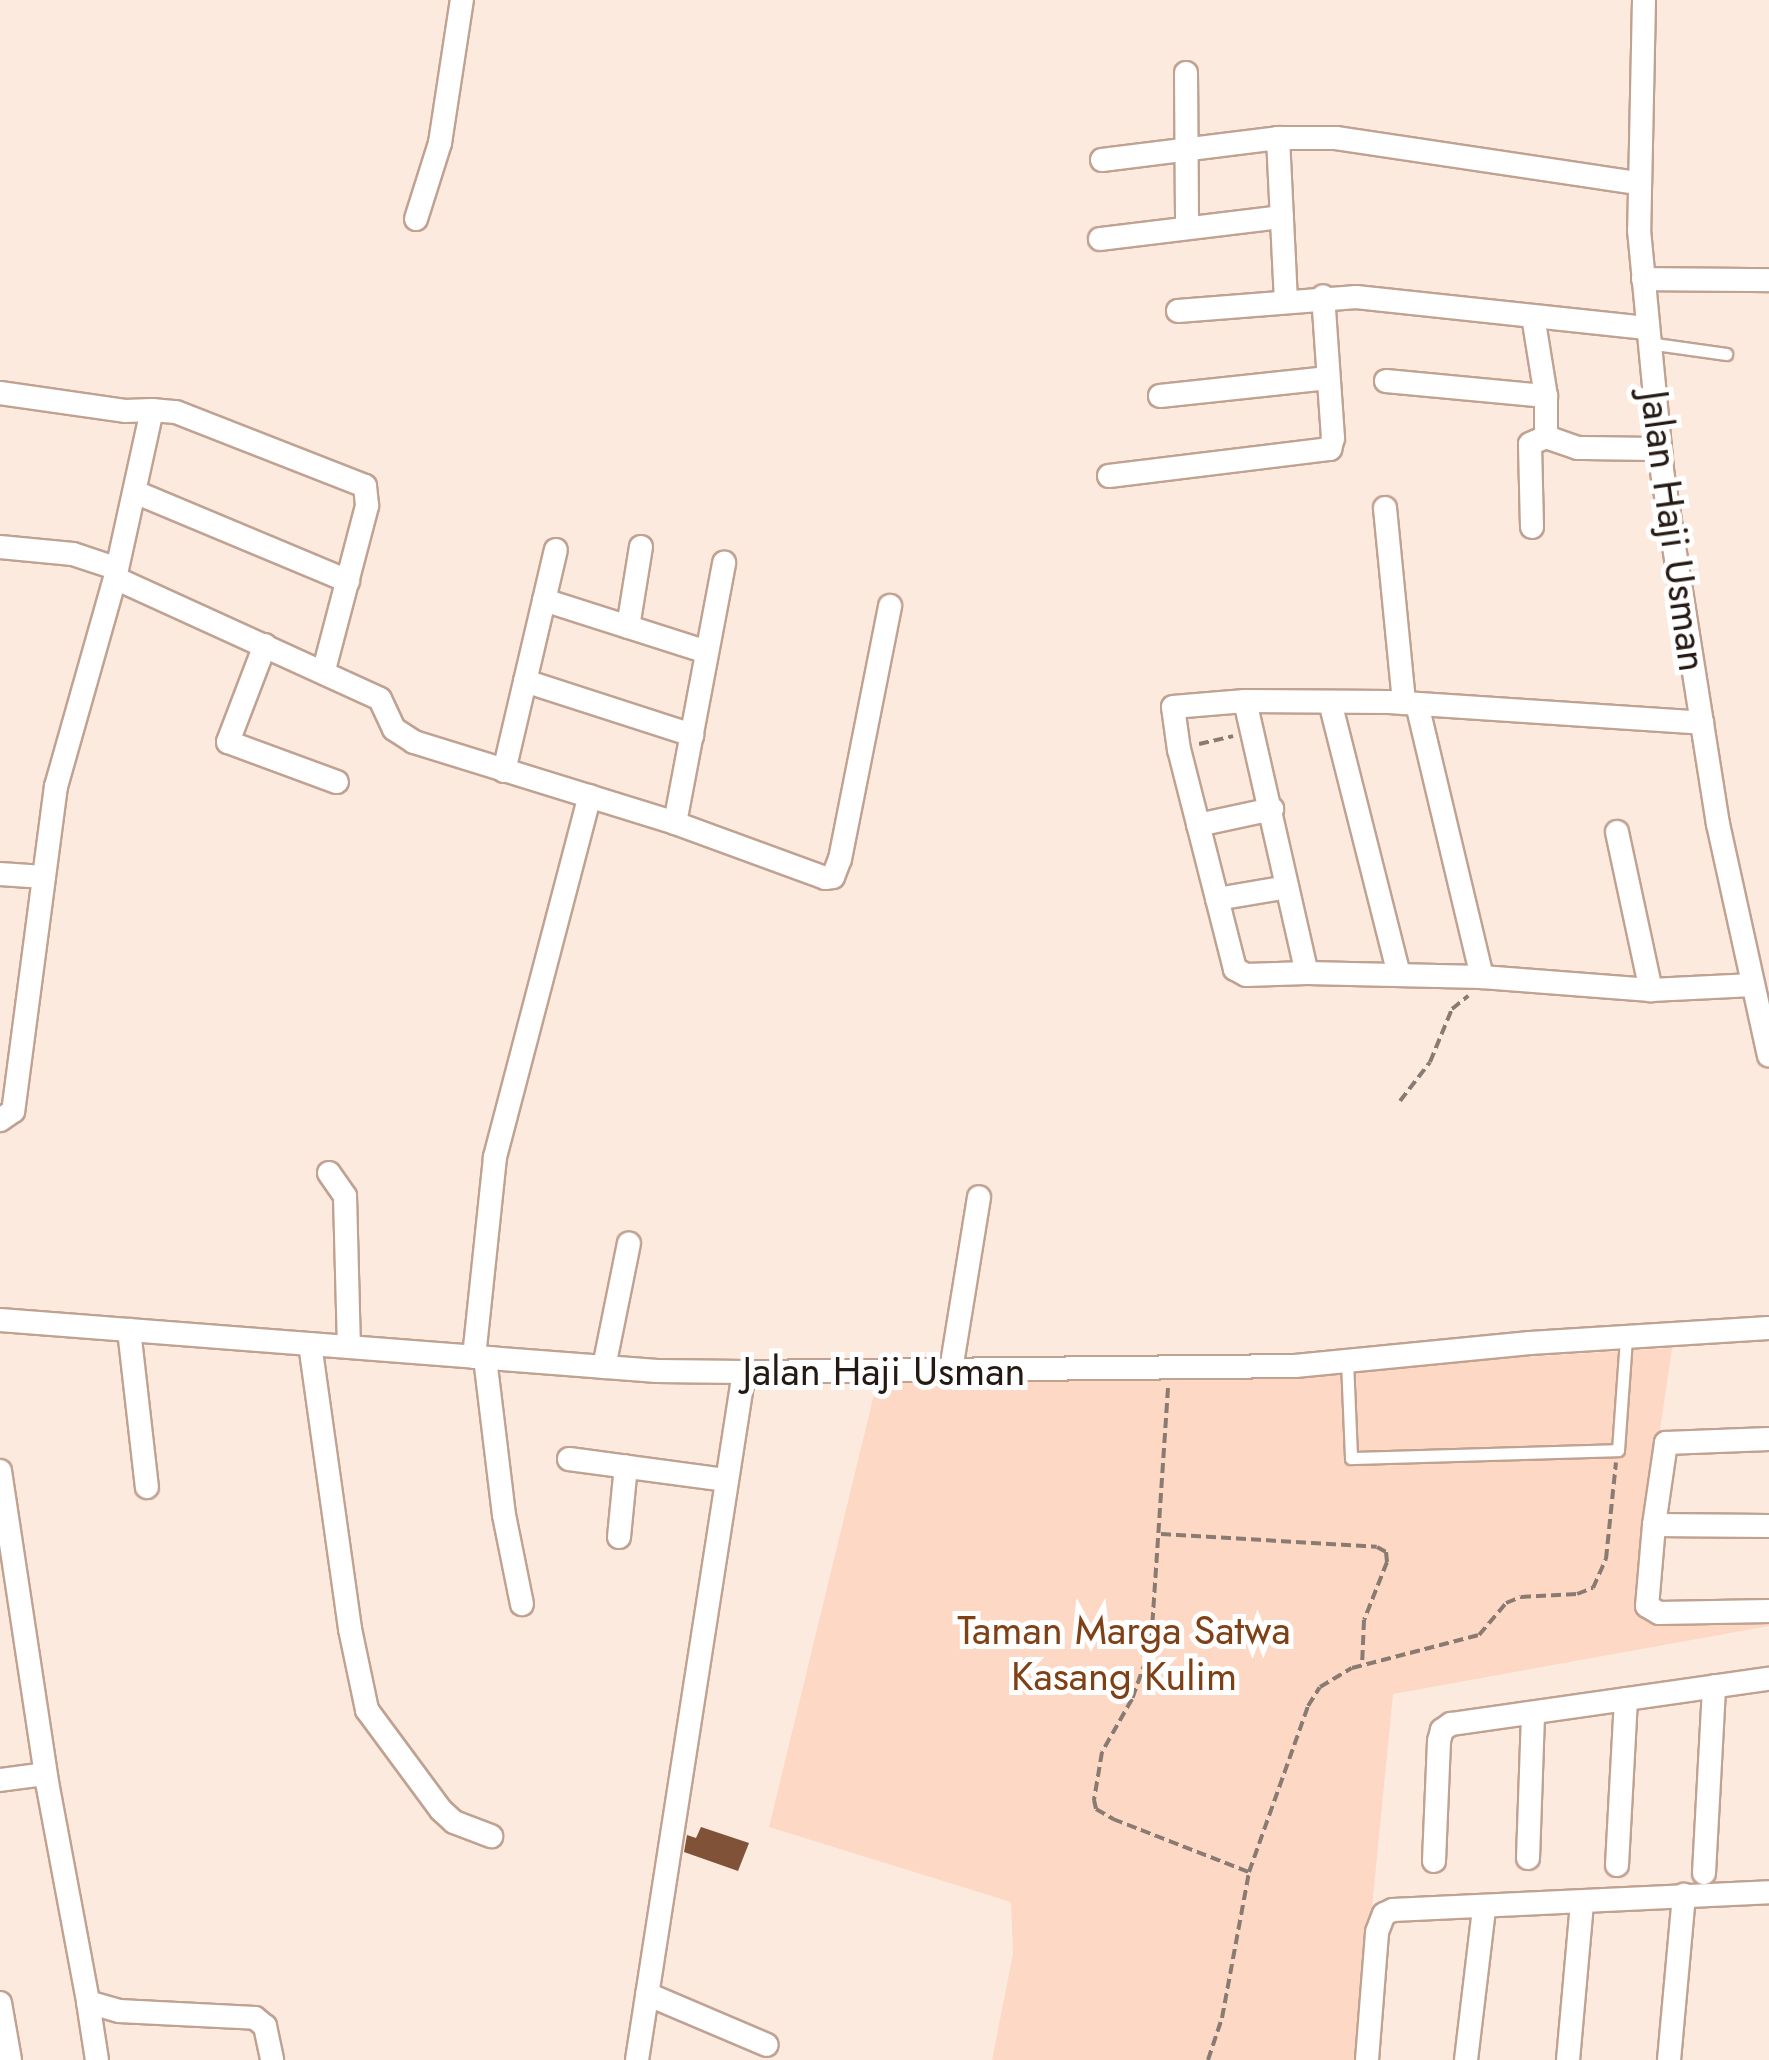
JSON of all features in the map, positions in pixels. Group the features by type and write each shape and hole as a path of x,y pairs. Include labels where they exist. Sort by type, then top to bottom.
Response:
{"street":[{"path":"416,219 430,187 440,143 462,0"},
{"name":"Jalan Haji Usman","path":"1644,0 1638,183 1647,336 1660,449 1718,824 1760,998 1769,1055"},
{"path":"1186,73 1187,228"},
{"path":"1102,160 1278,138 1372,141 1638,183"},
{"path":"1278,138 1286,302"},
{"path":"1100,239 1282,217"},
{"path":"1643,278 1769,280"},
{"path":"1109,476 1325,452 1333,444 1323,296"},
{"path":"1178,311 1323,296 1533,316 1647,336"},
{"path":"1533,316 1546,396 1546,437"},
{"path":"1160,396 1328,378"},
{"path":"1386,381 1546,396"},
{"path":"0,393 125,412 176,412 365,486 367,506 324,670"},
{"path":"0,1120 13,1110 56,786 115,573 152,410"},
{"path":"1532,527 1530,444 1546,437 1578,448 1660,449"},
{"path":"135,492 348,581"},
{"path":"1385,508 1410,704 1487,977"},
{"path":"628,627 641,546"},
{"path":"0,547 73,554 324,670 380,699 394,728 404,736 504,771 675,822 808,873 833,877 890,606"},
{"path":"504,771 556,550"},
{"path":"675,822 724,563"},
{"path":"544,600 707,652"},
{"path":"265,645 228,742 336,782"},
{"path":"525,682 692,735"},
{"path":"1702,723 1410,704 1245,701 1174,707 1178,750 1217,899 1236,968 1246,974 1487,977 1760,998"},
{"path":"1245,701 1307,973"},
{"path":"1330,702 1399,974"},
{"path":"522,1604 479,1357 495,1157 590,796"},
{"path":"1198,824 1272,809"},
{"path":"1618,832 1651,990"},
{"path":"0,874 44,877"},
{"path":"1217,899 1287,887"},
{"path":"328,1173 345,1196 349,1347"},
{"path":"951,1370 979,1197"},
{"path":"604,1367 628,1243"},
{"name":"Jalan Haji Usman","path":"0,1320 604,1367 744,1372 1169,1368 1346,1361 1530,1343 1769,1328"},
{"path":"129,1330 147,1487"},
{"path":"310,1344 350,1629 367,1710 441,1810 454,1822 491,1836"},
{"path":"637,2060 744,1372"},
{"path":"1769,1439 1666,1443 1648,1562 1648,1610 1769,1611"},
{"path":"569,1459 727,1480"},
{"path":"619,1537 626,1466"},
{"path":"0,1471 45,1774 97,2060"},
{"path":"1654,1526 1769,1526"},
{"path":"1434,1860 1442,1730 1450,1724 1769,1679"},
{"path":"1704,1873 1714,1686"},
{"path":"1617,1865 1626,1699"},
{"path":"1528,1858 1533,1712"},
{"path":"0,1780 45,1774"},
{"path":"1368,2060 1377,1932 1384,1914 1769,1892"},
{"path":"1669,2060 1684,1895"},
{"path":"1568,2060 1582,1902"},
{"path":"1466,2060 1484,1908"},
{"path":"647,1994 767,2045"},
{"path":"88,2002 119,2011 254,2018 265,2026 272,2060"},
{"path":"0,2003 10,2060"}],"lane":[{"path":"1647,336 1726,354"},
{"path":"1346,1361 1351,1458 1618,1450 1626,1339"}],"path":[{"path":"1178,750 1252,731"},
{"path":"1400,1102 1430,1062 1452,1009 1487,977"},
{"path":"1169,1368 1161,1534 1150,1646 1132,1699 1102,1752 1096,1777 1096,1810 1249,1872"},
{"path":"1208,2060 1222,2018 1249,1872 1308,1706 1320,1687 1362,1665 1479,1634 1506,1603 1521,1597 1578,1594 1594,1588 1606,1560 1618,1450"},
{"path":"1161,1534 1321,1543 1386,1552 1387,1562 1364,1620 1362,1665"}],"green space":[{"name":"Taman Marga Satwa Kasang Kulim","path":"1672,1348 1642,1554 1640,1618 1769,1620 1769,1626 1393,1694 1357,2060 992,2060 1013,1954 1011,1902 769,1827 877,1382 1156,1379"}],"building":[{"path":"701,1827 749,1843 738,1871 684,1852 687,1835 696,1838"}]}
